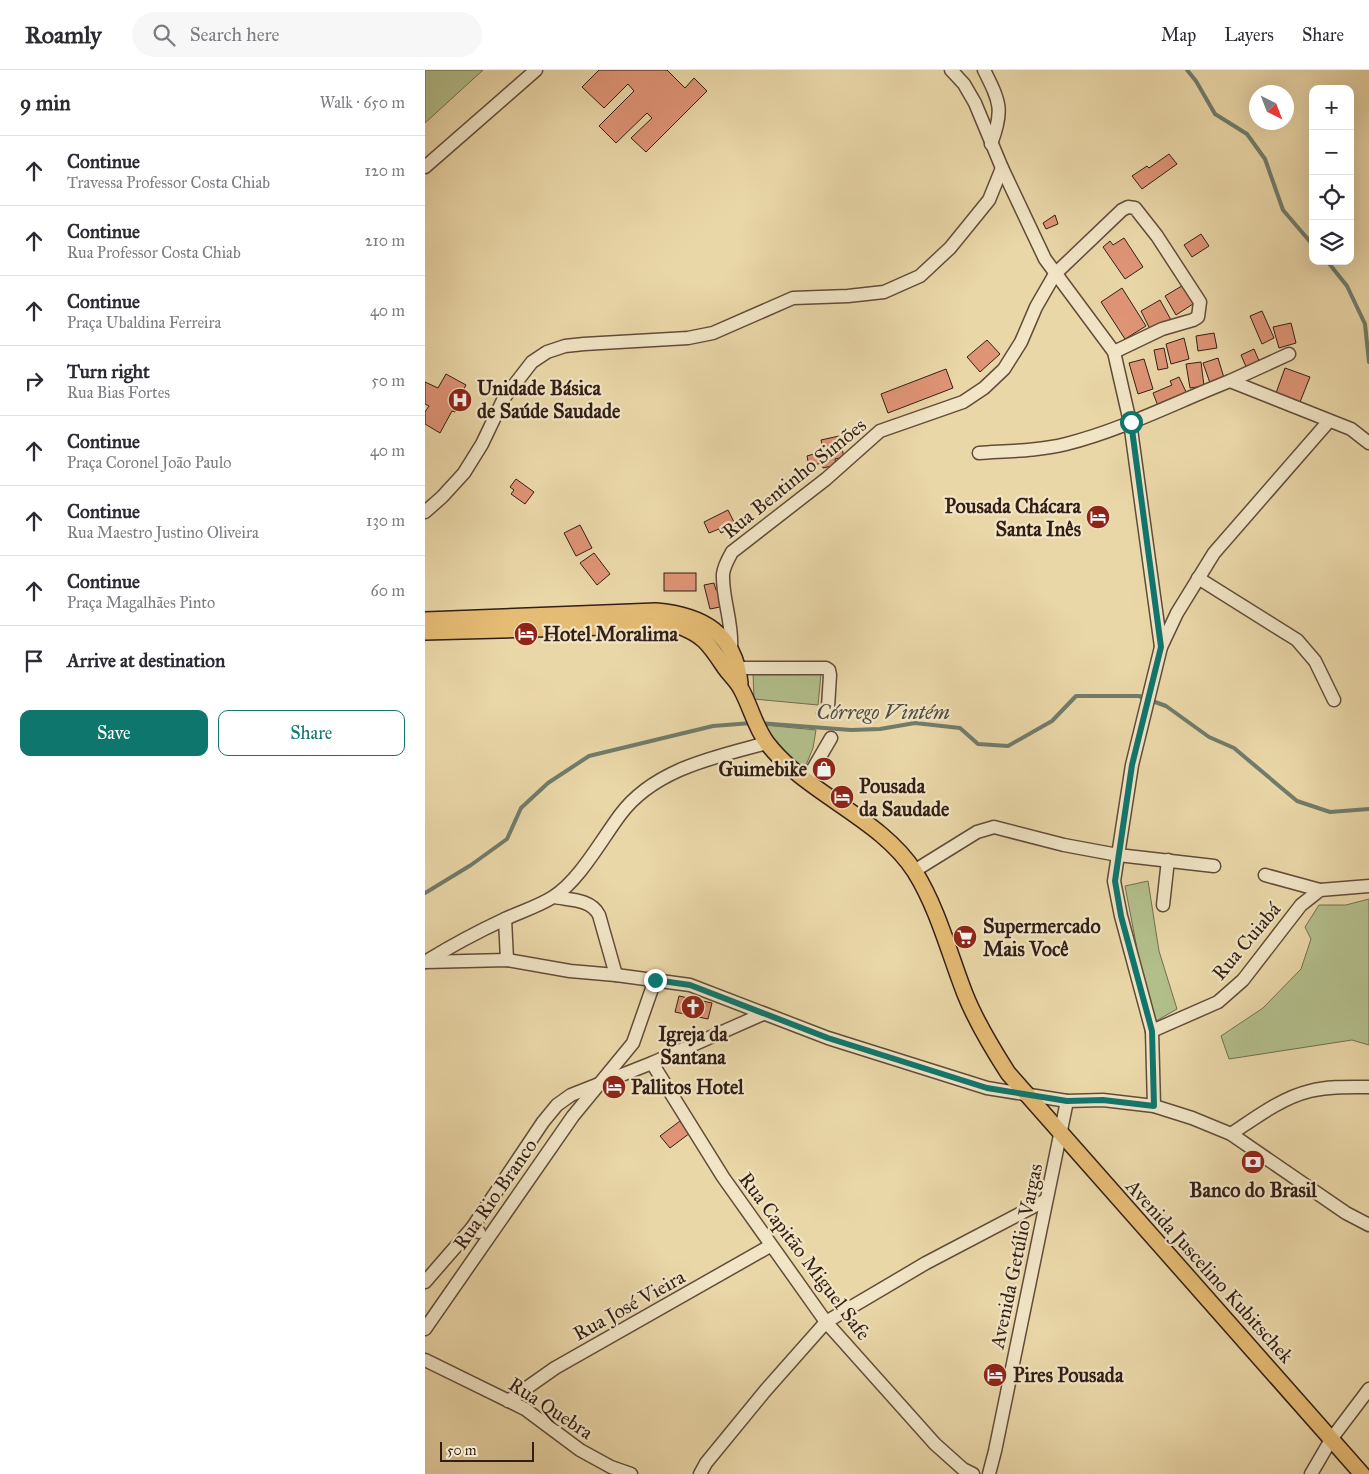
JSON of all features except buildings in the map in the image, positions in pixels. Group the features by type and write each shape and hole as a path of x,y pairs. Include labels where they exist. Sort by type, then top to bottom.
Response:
{"main road":[{"path":"425,620 656,611 677,613 700,620 720,635 731,649 732,668"},
{"path":"425,632 676,625 695,632 711,645 732,668"},
{"name":"Avenida Juscelino Kubitschek","path":"732,668 757,728 767,743 806,781 880,834 914,871 942,926 965,995 982,1033 1008,1073 1362,1474"}],"street":[{"path":"425,167 536,70"},
{"path":"951,70 975,103 991,144 1034,238 1055,274 1114,352 1131,422 1161,647"},
{"path":"985,70 999,103 999,122 991,144"},
{"path":"425,512 443,497 464,473 482,444 504,398 532,362 547,352 565,346 584,344 688,338 713,333 793,298 847,296 884,292 921,276 950,248 989,200 1002,168"},
{"name":"Rua Bentinho Simões","path":"731,649 732,631 723,575 725,564 731,552 826,478 880,431 963,402 985,388 1004,369 1021,342 1055,274 1122,210 1128,207 1135,208 1140,212 1200,302 1201,309 1198,316 1193,320 1163,329 1114,352"},
{"path":"979,453 1044,448 1068,444 1131,422 1289,354"},
{"path":"1230,381 1351,428 1369,442"},
{"path":"1154,1106 1152,1031 1121,916 1115,881 1129,784 1161,647 1197,578 1214,553 1329,421"},
{"path":"1197,578 1297,640 1315,661 1334,700"},
{"path":"732,668 826,668 829,670 830,675 828,707 823,713"},
{"path":"806,781 831,738"},
{"path":"425,962 462,939 554,897 581,870 622,813 644,792 671,773 717,756 767,743"},
{"path":"914,871 977,832 994,827 1064,845 1118,855 1215,866"},
{"path":"1163,905 1168,860"},
{"path":"1265,875 1320,890 1369,886"},
{"name":"Rua Cuiabá","path":"1152,1031 1218,1002 1237,986 1301,905 1320,890"},
{"path":"554,897 587,903 595,907 616,974"},
{"path":"505,919 507,960"},
{"path":"425,962 507,960 570,971 616,974 690,985 828,1038 987,1088 1067,1101 1103,1100 1154,1106 1192,1118 1231,1134 1347,1213 1369,1225"},
{"name":"Rua Rio Branco","path":"425,1329 573,1116 599,1082 633,1043 655,980"},
{"path":"425,1282 472,1228 543,1122 557,1105 571,1095 599,1082 652,1063 763,1014"},
{"name":"Rua Capitão Miguel Safe","path":"652,1063 723,1177 770,1246 826,1322 935,1444 963,1469 973,1474"},
{"path":"1231,1134 1268,1110 1309,1091 1369,1087"},
{"name":"Avenida Getúlio Vargas","path":"989,1474 1067,1101"},
{"path":"700,1474 706,1463 765,1391 826,1322 926,1263 1046,1200"},
{"path":"472,1228 488,1237"},
{"name":"Rua José Vieira","path":"508,1400 555,1368 770,1246"},
{"name":"Rua Quebra","path":"425,1360 508,1400 538,1418 580,1450 611,1467 631,1474"},
{"path":"1311,1474 1332,1438 1369,1389"}],"green space":[{"path":"425,70 483,70 425,123"},
{"path":"753,672 821,674 818,705 754,699"},
{"path":"764,725 816,730 813,748 804,770 773,741"},
{"path":"1148,881 1159,951 1177,1009 1156,1021 1139,959 1125,886"},
{"path":"1369,899 1369,1045 1352,1040 1229,1059 1221,1036 1263,1008 1301,969 1311,939 1305,927 1319,905 1346,905"}],"waterway":[{"path":"1187,70 1196,81 1215,114 1247,134 1265,159 1283,210 1309,240"},
{"path":"1330,265 1347,286 1365,324 1369,362"},
{"name":"Córrego Vintém","path":"759,723 851,730 880,729 915,723 960,728 978,744 1008,746 1052,721 1076,696 1139,696 1166,706 1209,737 1234,748 1297,801 1330,812 1369,809"},
{"name":"Córrego Vintém","path":"425,893 471,865 507,839 521,808 548,783 589,756 713,726 752,723"}],"place":[{"name":"Unidade Básica de Saúde Saudade","path":"460,400"},
{"name":"Pousada Chácara Santa Inês","path":"1098,517"},
{"name":"Hotel Moralima","path":"526,634"},
{"name":"Guimebike","path":"824,769"},
{"name":"Pousada da Saudade","path":"842,797"},
{"name":"Supermercado Mais Você","path":"965,937"},
{"name":"Igreja da Santana","path":"693,1007"},
{"name":"Pallitos Hotel","path":"614,1087"},
{"name":"Banco do Brasil","path":"1253,1162"},
{"name":"Pires Pousada","path":"995,1375"}],"route":[{"path":"655,980 690,985 828,1038 987,1088 1067,1101 1103,1100 1154,1106 1152,1031 1121,916 1115,881 1132,765 1161,647 1131,422"}]}
